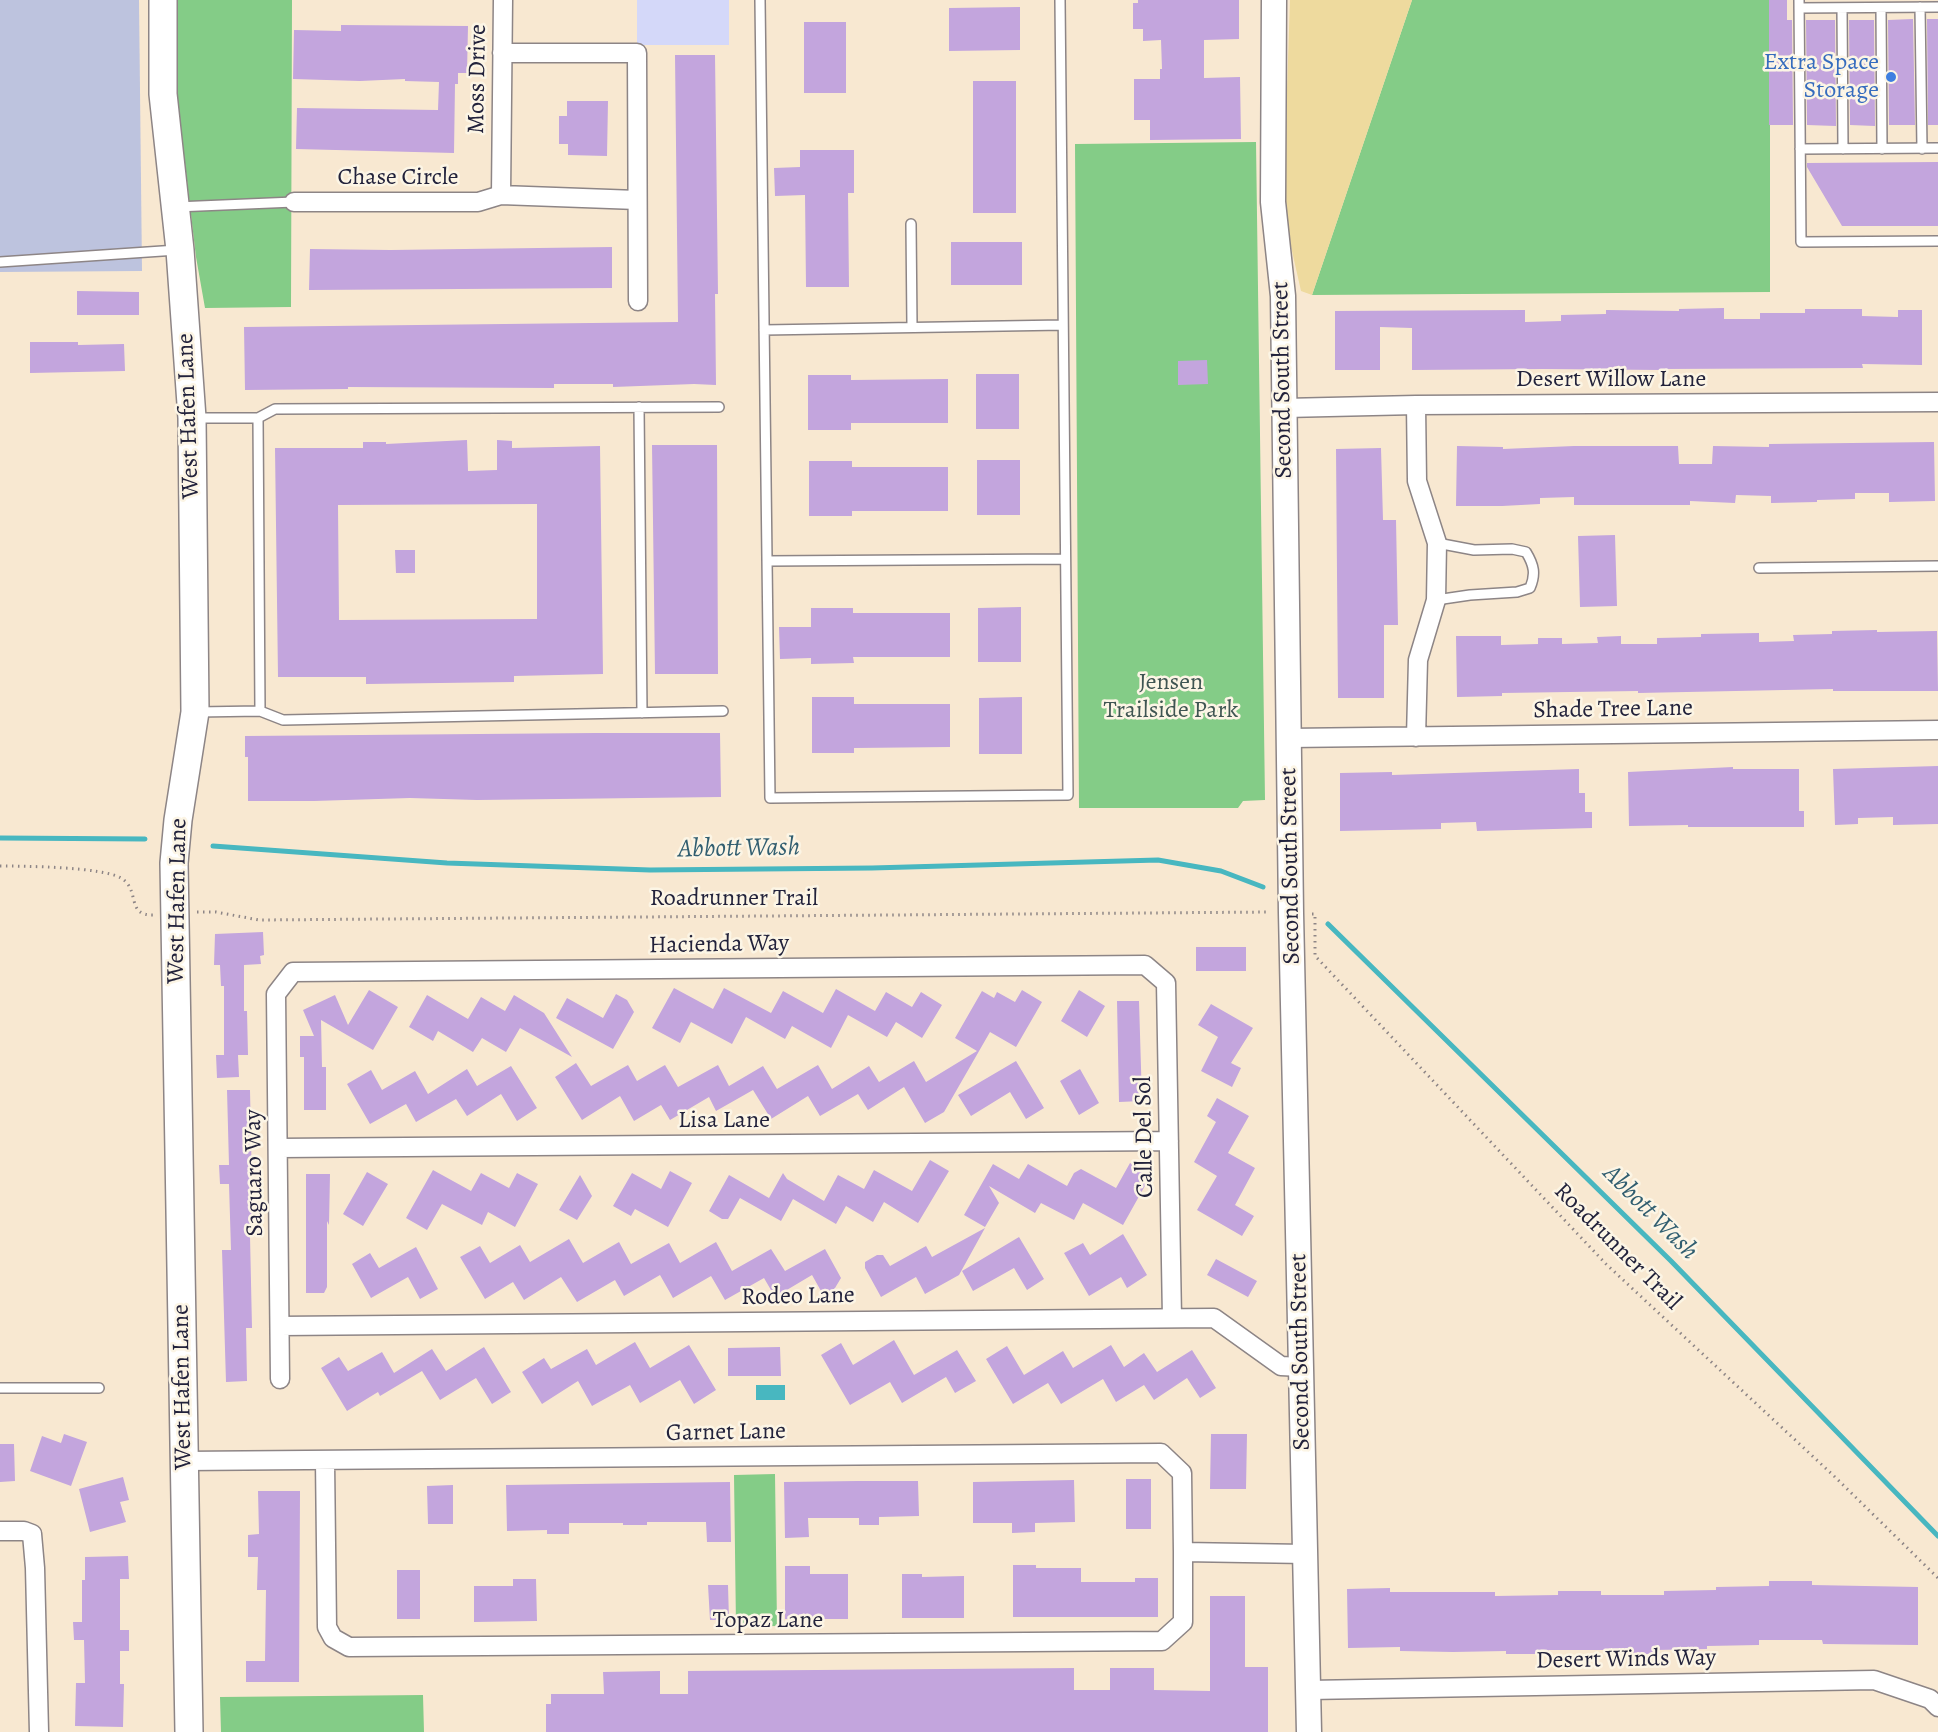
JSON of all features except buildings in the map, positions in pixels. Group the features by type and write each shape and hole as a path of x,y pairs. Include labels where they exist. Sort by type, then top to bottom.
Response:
{"main road":[{"name":"West Hafen Lane","path":"163,0 163,94 180,250 192,418 195,712 178,820 174,863 189,1732"}],"street":[{"name":"Moss Drive","path":"501,195 503,0"},
{"name":"Second South Street","path":"1274,0 1273,202 1283,296 1289,738 1309,1732"},
{"path":"502,53 637,53 638,301"},
{"name":"Chase Circle","path":"294,202 478,202 501,195 637,200"},
{"name":"Desert Willow Lane","path":"1285,408 1938,402"},
{"path":"1416,405 1417,481 1437,543 1436,600 1418,660 1416,736"},
{"name":"Shade Tree Lane","path":"1289,738 1938,730"},
{"name":"Hacienda Way","path":"293,972 1145,965"},
{"name":"Calle Del Sol","path":"1145,965 1166,982 1172,1318"},
{"name":"Saguaro Way","path":"280,1379 276,994 293,972"},
{"name":"Lisa Lane","path":"279,1148 1169,1142"},
{"name":"Rodeo Lane","path":"280,1326 1214,1318 1281,1366 1301,1367"},
{"name":"Garnet Lane","path":"184,1461 1161,1454 1182,1473 1183,1552"},
{"name":"Topaz Lane","path":"325,1461 327,1627 333,1638 349,1647 1162,1641 1183,1622 1183,1552"},
{"path":"0,1531 24,1531 32,1534 39,1732"},
{"path":"1183,1552 1306,1554"},
{"name":"Desert Winds Way","path":"1308,1690 1874,1680 1930,1699 1938,1707"}],"lane":[{"path":"760,0 770,798 1068,795 1060,0"},
{"path":"1938,7 1842,8 1799,4 1801,242 1938,241"},
{"path":"1920,7 1922,148"},
{"path":"1842,8 1844,149"},
{"path":"1881,8 1882,148"},
{"path":"1800,149 1938,148"},
{"path":"175,207 294,202"},
{"path":"911,224 912,327"},
{"path":"0,262 180,250"},
{"path":"764,330 1063,325"},
{"path":"639,407 642,712"},
{"path":"192,418 258,418 275,409 718,407"},
{"path":"258,418 260,711"},
{"path":"1436,600 1517,592 1530,588 1534,577 1533,562 1526,552 1512,549 1474,550 1437,543"},
{"path":"767,561 1065,560"},
{"path":"1759,568 1938,566"},
{"path":"195,712 260,711 283,720 723,711"},
{"path":"0,1388 99,1388"}],"path":[{"path":"0,866 113,874 129,885 137,910 142,915 150,915"},
{"name":"Roadrunner Trail","path":"200,912 216,912 270,920 1269,912"},
{"name":"Roadrunner Trail","path":"1315,914 1315,956 1340,983 1606,1264 1834,1477 1938,1578"}],"shaded area":[{"path":"0,0 139,0 142,271 0,272"},
{"path":"637,0 729,0 729,45 637,45"}],"green space":[{"path":"175,0 292,0 291,307 205,308 196,257 177,96"},
{"path":"1412,0 1770,0 1770,292 1312,295"},
{"name":"Jensen Trailside Park","path":"1256,142 1265,800 1243,801 1238,808 1079,808 1075,144"},
{"path":"775,1474 777,1626 736,1627 734,1475"},
{"path":"423,1695 424,1732 221,1732 220,1697"}],"sand":[{"path":"1290,0 1412,0 1312,295 1301,291 1283,211"}],"water":[{"path":"756,1385 785,1385 785,1400 756,1400"}],"waterway":[{"name":"Abbott Wash","path":"0,838 145,839"},
{"name":"Abbott Wash","path":"213,846 447,863 650,870 872,868 1158,860 1221,871 1263,887"},
{"name":"Abbott Wash","path":"1328,924 1671,1261 1938,1536"}],"place":[{"name":"Extra Space Storage","path":"1891,77"}]}
